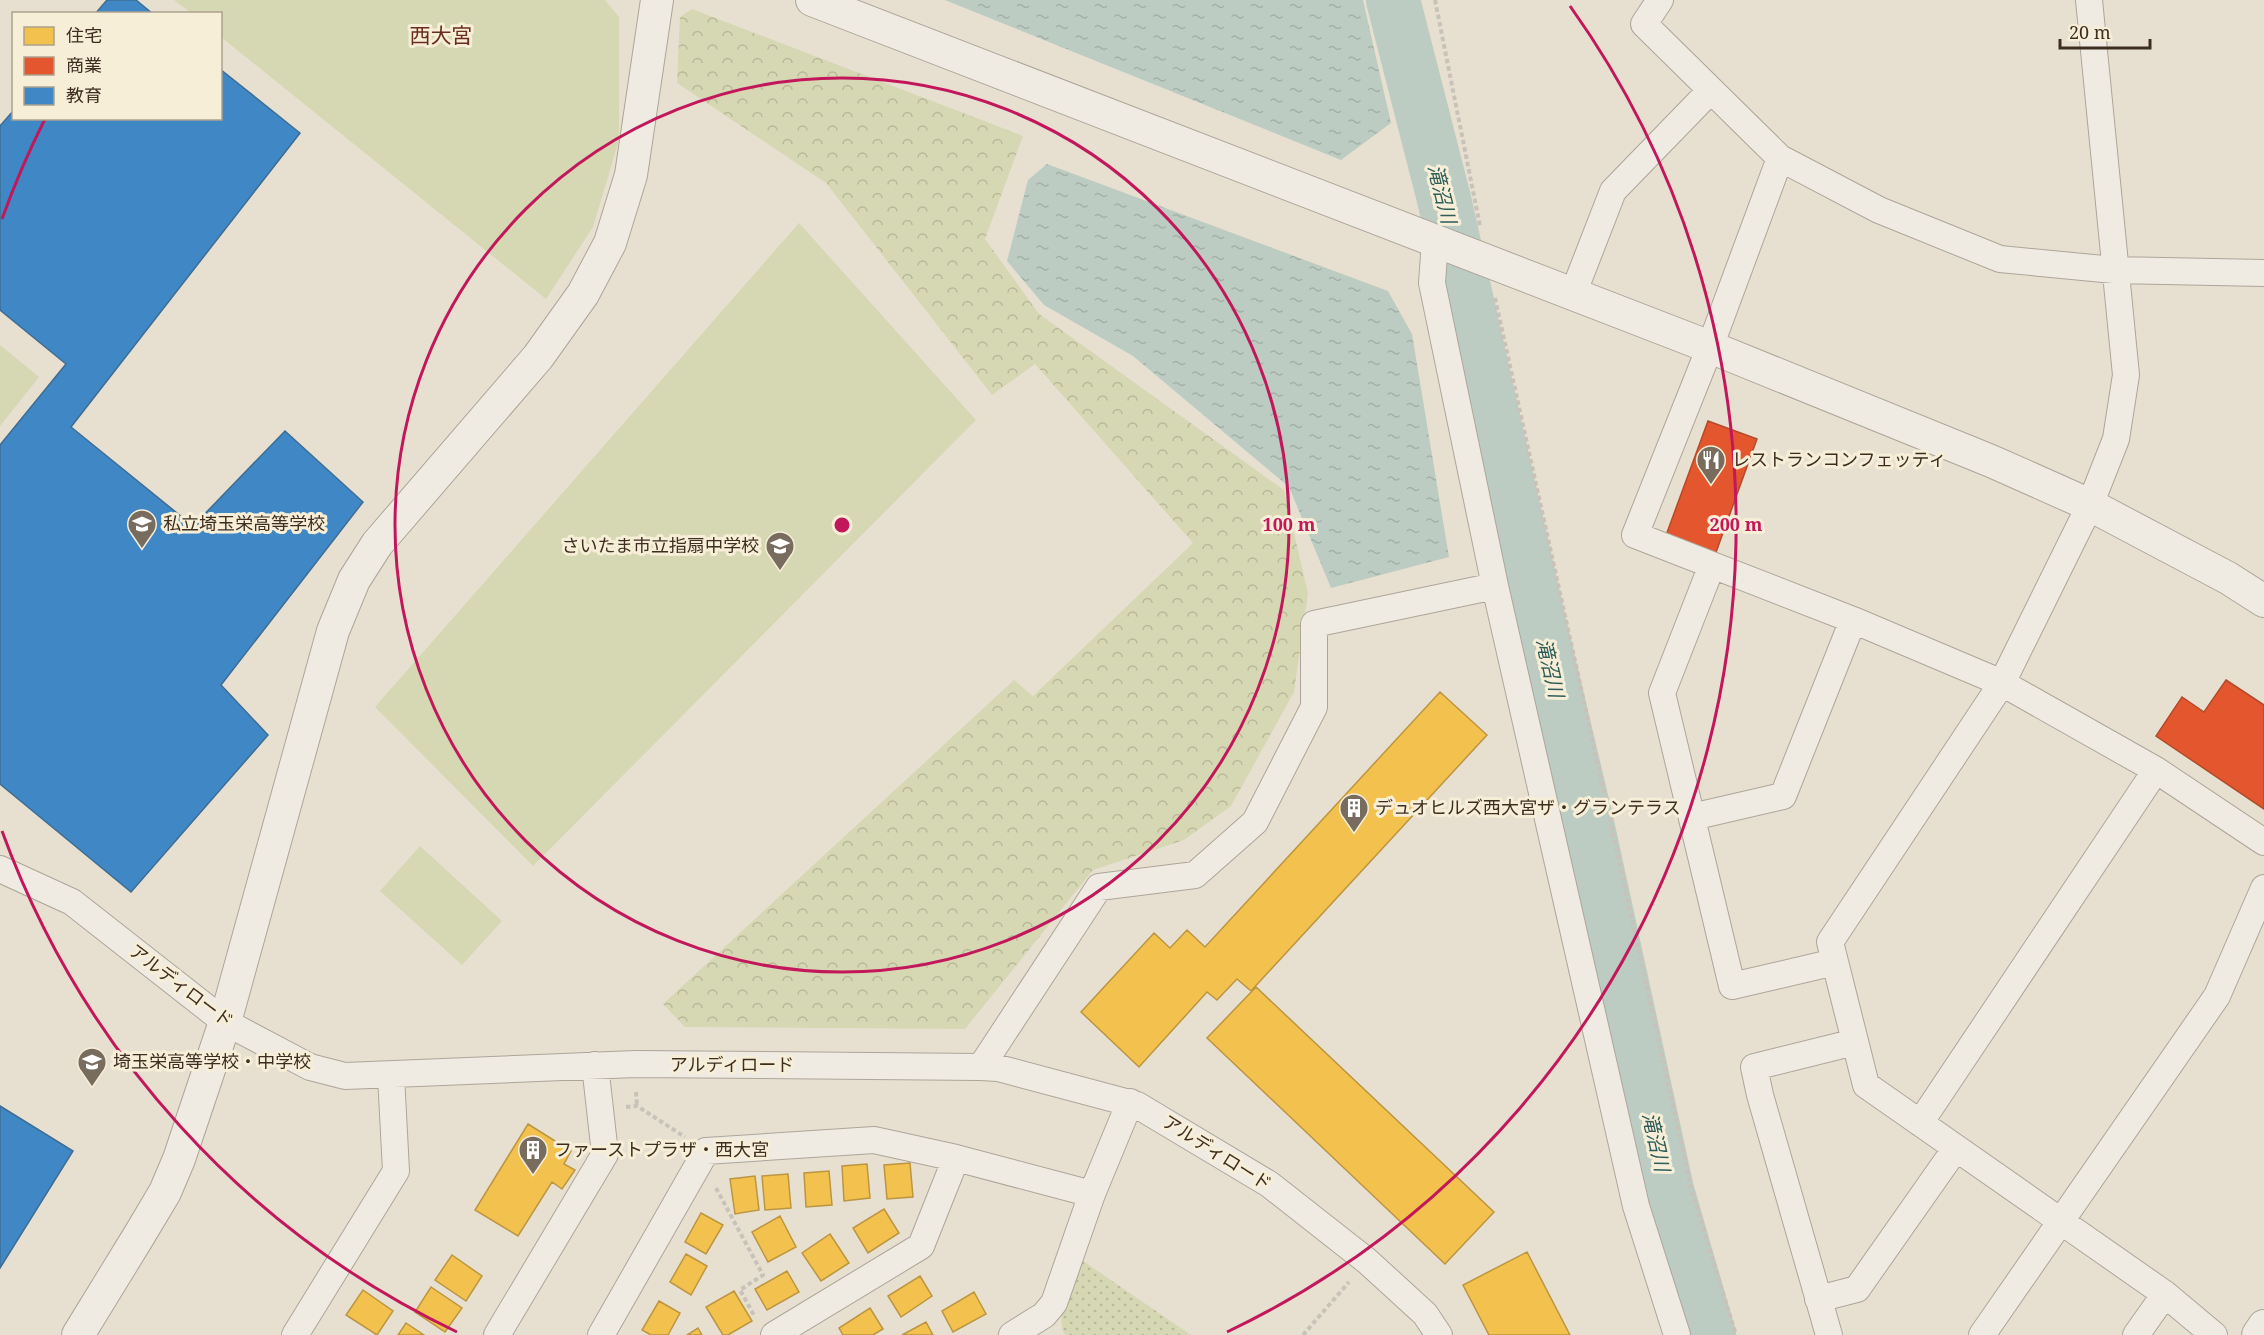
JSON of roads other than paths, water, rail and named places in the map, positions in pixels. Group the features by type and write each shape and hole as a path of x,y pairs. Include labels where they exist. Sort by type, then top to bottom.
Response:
{"street":[{"path":"78,1335 165,1192 179,1159 225,1022 333,631 354,580 377,544 538,357 584,294 610,243 631,175 657,0"},
{"path":"812,0 1710,347 1991,461 2090,506 2228,578 2264,601"},
{"path":"1660,0 1644,24 1780,158 1879,210 2000,259 2114,270 2264,273"},
{"path":"2089,0 2126,375 2116,439 2090,506 2002,683 1830,942 1866,1085 2165,1294 2214,1335"},
{"path":"1573,294 1613,191 1711,90"},
{"path":"1780,158 1710,347 1635,535 1853,620 2002,683 2156,771 2264,842"},
{"path":"1439,242 1432,283 1495,586 1636,1206 1677,1335"},
{"path":"1712,565 1662,693 1732,986 1835,962"},
{"path":"981,1067 1099,887 1195,875 1255,822 1314,707 1314,624 1495,586"},
{"path":"1692,817 1783,796 1853,620"},
{"path":"1920,1123 2156,771"},
{"name":"アルディロード","path":"0,869 72,903 225,1022 310,1067 345,1076 391,1076 595,1065 981,1067 998,1068 1130,1102 1269,1184 1367,1261 1425,1314 1439,1335"},
{"path":"1982,1335 2217,996 2264,888"},
{"path":"1829,1335 1754,1067 1855,1042"},
{"path":"496,1335 605,1154 595,1065"},
{"path":"295,1335 396,1171 391,1076"},
{"path":"1012,1335 1050,1325 1054,1303 1092,1194 1130,1102"},
{"path":"601,1335 703,1156 874,1140 956,1158 1092,1194"},
{"path":"1818,1299 1857,1289 1956,1148"},
{"path":"767,1330 921,1246 956,1158"},
{"path":"2136,1335 2165,1294"},
{"path":"2258,1335 2264,1326"}],"water":[{"path":"945,0 1363,0 1391,123 1341,160"},
{"path":"1047,164 1388,291 1412,334 1449,557 1331,588 1289,487 1133,356 1044,305 1007,261 1028,180"}],"waterway":[{"name":"滝沼川","path":"1393,0 1444,199 1540,626 1587,823 1667,1190 1709,1335"}],"place":[{"name":"レストランコンフェッティ","path":"1711,486"},
{"name":"私立埼玉栄高等学校","path":"142,550"},
{"name":"さいたま市立指扇中学校","path":"780,572"},
{"name":"デュオヒルズ西大宮ザ・グランテラス","path":"1354,834"},
{"name":"埼玉栄高等学校・中学校","path":"92,1088"},
{"name":"ファーストプラザ・西大宮","path":"533,1176"}],"district":[{"name":"西大宮","path":"441,36"}]}
